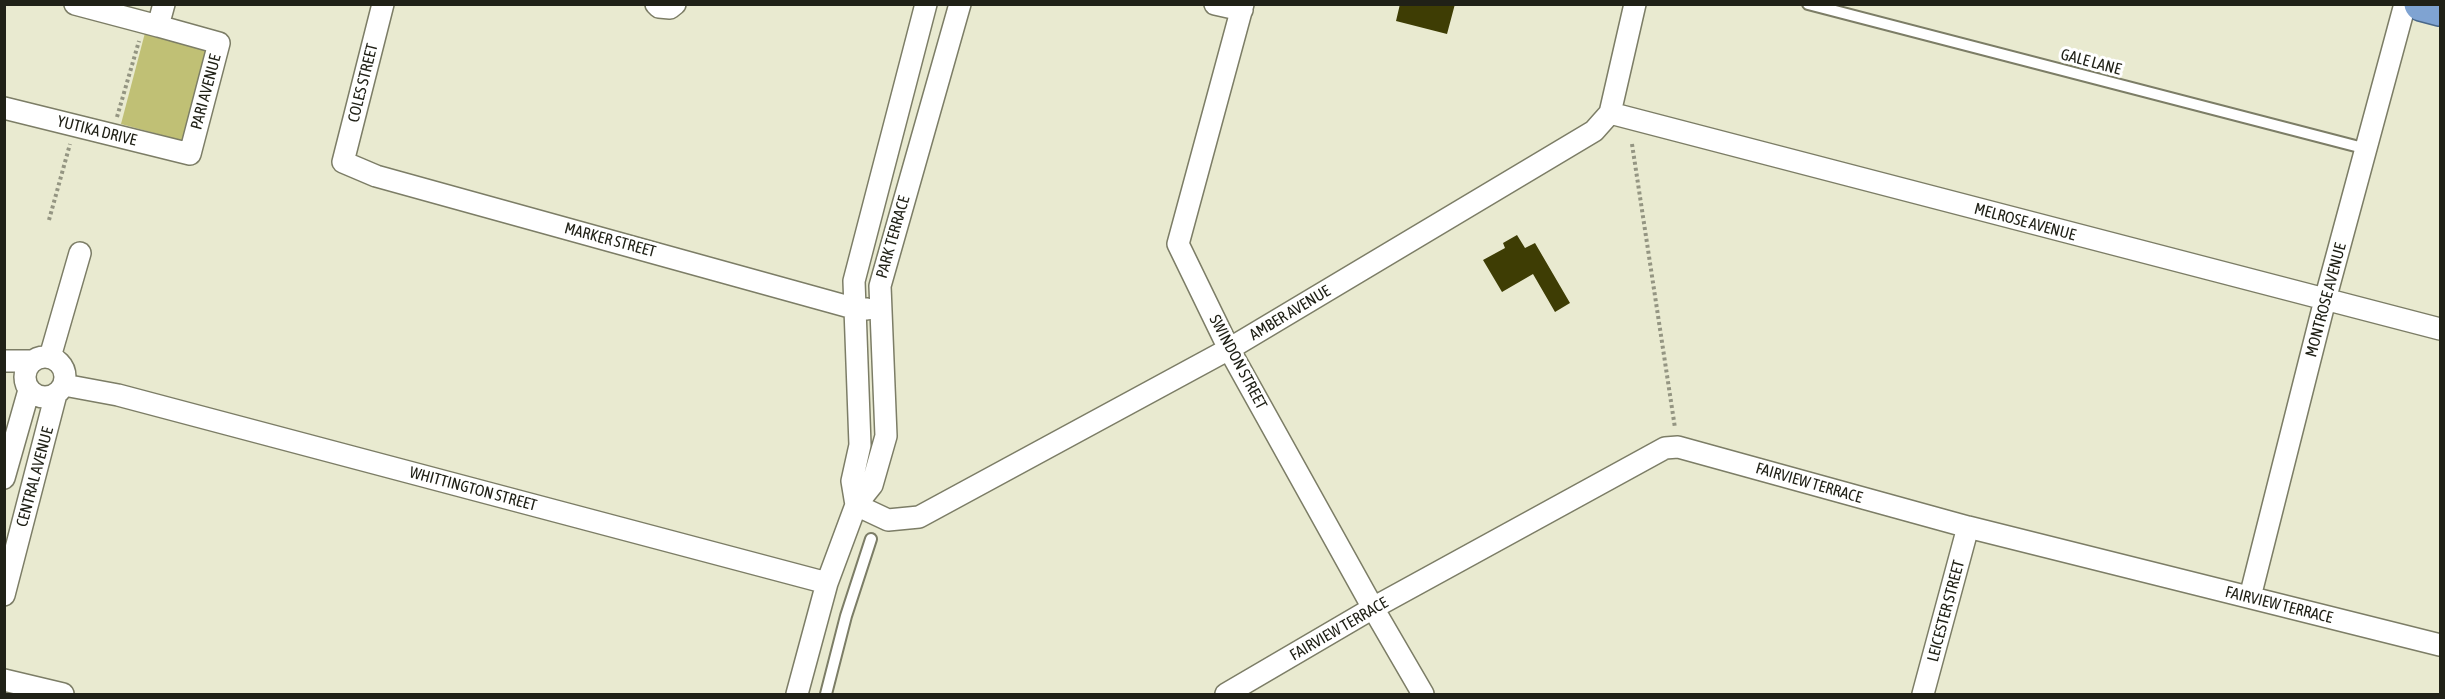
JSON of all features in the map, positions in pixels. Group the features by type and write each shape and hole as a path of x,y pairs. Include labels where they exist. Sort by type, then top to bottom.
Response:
{"highway":[{"path":"2421,4 2440,9"}],"street":[{"path":"75,4 151,24 164,4"},
{"name":"COLES STREET","path":"343,162 383,4"},
{"path":"656,4 659,7 670,8 675,4"},
{"name":"PARK TERRACE","path":"856,505 852,481 860,445 853,308 854,281 926,4"},
{"name":"PARK TERRACE","path":"800,694 827,583 856,505 872,485 886,436 879,286 960,4"},
{"path":"1215,4 1242,8"},
{"path":"1610,113 1635,4"},
{"name":"MONTROSE AVENUE","path":"2250,597 2325,300 2405,4"},
{"name":"SWINDON STREET","path":"1242,8 1178,244 1229,349 1372,608 1423,694"},
{"name":"PARI AVENUE","path":"151,24 219,43 190,154"},
{"name":"YUTIKA DRIVE","path":"4,108 190,154"},
{"name":"MELROSE AVENUE","path":"1610,113 2440,329"},
{"name":"AMBER AVENUE","path":"856,505 888,520 919,517 1229,349 1594,131 1610,113"},
{"name":"MARKER STREET","path":"343,162 376,176 853,308 880,311"},
{"name":"CENTRAL AVENUE","path":"4,595 80,253"},
{"name":"WHITTINGTON STREET","path":"4,361 53,373 118,395 827,583"},
{"name":"CENTRAL AVENUE","path":"4,478 19,381 25,370 53,373"},
{"path":"19,381 42,398 53,373"},
{"name":"FAIRVIEW TERRACE","path":"1226,694 1372,608 1665,448 1678,447 1968,527 2440,645"},
{"name":"LEICESTER STREET","path":"1923,694 1968,527"},
{"path":"11,686 63,694"}],"lane":[{"name":"GALE LANE","path":"1808,4 2367,149"},
{"path":"826,694 846,616 871,539"}],"path":[{"path":"112,135 151,24"},
{"path":"49,220 75,126"},
{"path":"1632,144 1678,447"}],"shaded area":[{"path":"146,29 212,47 187,142 121,124"}],"building":[{"path":"1400,4 1455,4 1447,34 1396,21"},
{"path":"1517,235 1525,248 1535,243 1570,303 1555,312 1533,274 1502,292 1483,260 1505,248 1503,243"}]}
